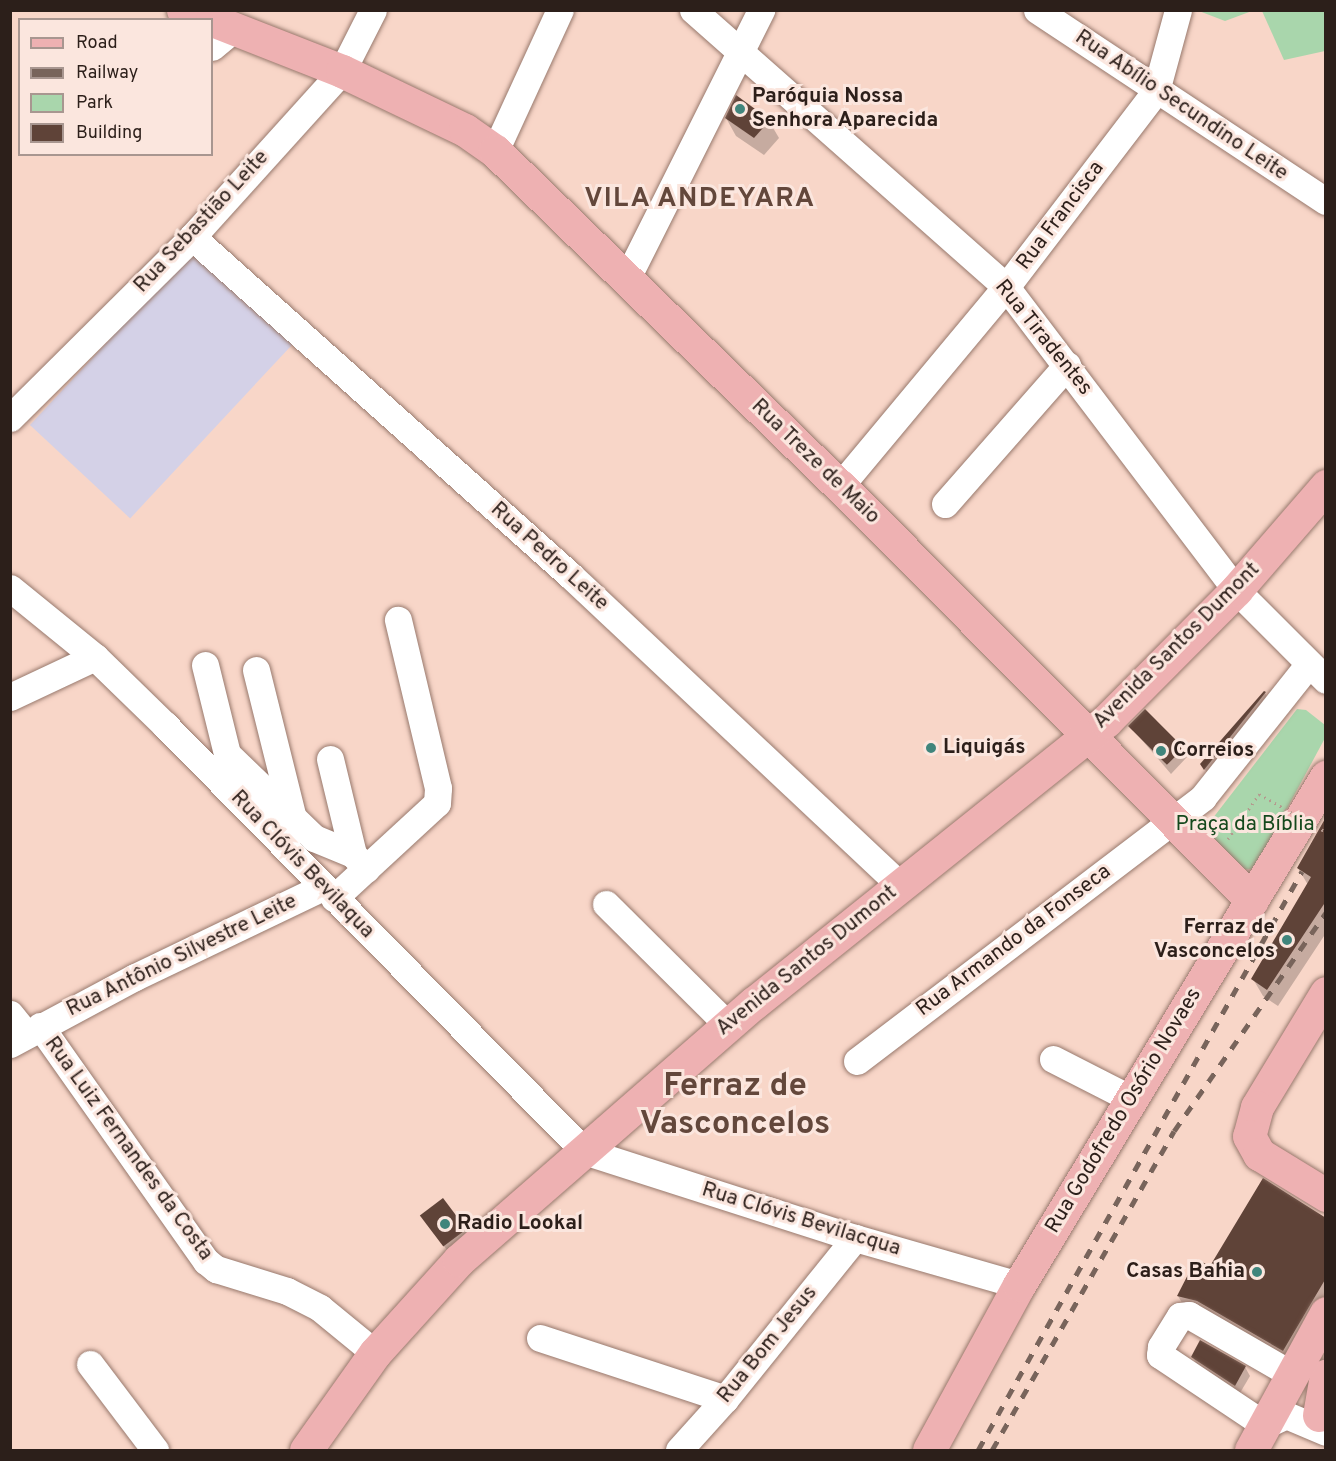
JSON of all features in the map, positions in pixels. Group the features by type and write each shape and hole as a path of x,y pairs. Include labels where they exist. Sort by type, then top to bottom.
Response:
{"main road":[{"name":"Rua Treze de Maio","path":"183,10 198,18"},
{"name":"Rua Treze de Maio","path":"217,28 342,71 465,130 495,151 840,486 1090,734 1252,900"},
{"name":"Avenida Santos Dumont","path":"306,1450 375,1353 459,1260 728,1025 1090,734 1236,590 1326,486"},
{"name":"Rua Godofredo Osório Novaes","path":"929,1450 1019,1285 1326,777"},
{"path":"1326,993 1257,1107 1250,1125 1252,1145 1259,1154 1326,1195"},
{"path":"1258,1438 1326,1313"},
{"path":"1319,1432 1326,1376"}],"street":[{"name":"Rua Sebastião Leite","path":"10,418 192,237 342,71 374,10"},
{"path":"495,151 560,10"},
{"name":"Rua Tiradentes","path":"693,10 741,51 855,157 1006,287 1067,364 1236,590 1317,672"},
{"path":"627,278 761,10"},
{"name":"Rua Abílio Secundino Leite","path":"1037,10 1156,91 1326,201"},
{"name":"Rua Francisca","path":"840,486 1006,287 1156,91 1178,10"},
{"name":"Rua Pedro Leite","path":"192,237 571,576 900,885"},
{"path":"945,504 1067,364"},
{"name":"Rua Clóvis Bevilaqua","path":"10,588 95,657 584,1151"},
{"name":"Rua Antônio Silvestre Leite","path":"22,1029 328,892 359,862 437,802 438,788 398,620"},
{"path":"10,697 95,657"},
{"path":"205,665 227,754 314,838 359,862"},
{"path":"256,670 293,819"},
{"path":"1172,820 1215,785 1317,672"},
{"path":"330,759 359,862"},
{"name":"Rua Armando da Fonseca","path":"857,1061 1172,820"},
{"path":"606,904 728,1025"},
{"name":"Rua Luiz Fernandes da Costa","path":"22,1029 206,1261 216,1269 287,1291 312,1304 375,1353"},
{"path":"1053,1059 1131,1099"},
{"name":"Rua Clóvis Bevilacqua","path":"584,1151 855,1238 1019,1285"},
{"name":"Rua Bom Jesus","path":"679,1450 725,1399 855,1238"},
{"path":"1189,1315 1297,1364 1319,1432 1286,1415 1258,1438 1160,1355 1161,1347 1180,1316 1189,1315"},
{"path":"540,1338 725,1399"},
{"path":"90,1364 155,1450"}],"path":[{"path":"1228,838 1259,794 1326,832"}],"shaded area":[{"path":"195,248 295,341 130,518 30,425"}],"green space":[{"path":"1199,11 1252,11 1225,21"},
{"path":"1262,11 1325,11 1325,51 1284,60"},
{"name":"Praça da Bíblia","path":"1297,709 1306,710 1325,725 1325,738 1262,855 1252,869 1240,870 1211,839 1206,827"}],"building":[{"name":"Paróquia Nossa Senhora Aparecida","path":"736,95 770,120 754,138 725,118"},
{"path":"1264,691 1266,692 1204,770 1200,764"},
{"path":"1145,709 1184,748 1167,765 1128,726"},
{"name":"Ferraz de Vasconcelos","path":"1326,817 1326,901 1267,990 1251,979 1311,877 1297,868"},
{"name":"Casas Bahia","path":"1263,1178 1326,1218 1326,1278 1283,1351 1197,1301 1177,1296 1196,1259 1210,1266"},
{"name":"Radio Lookal","path":"443,1198 466,1229 443,1247 420,1215"},
{"path":"1200,1340 1246,1366 1235,1386 1191,1357"}],"railway":[{"path":"978,1450 1302,871"},
{"path":"992,1450 1174,1131 1326,912"}],"place":[{"name":"Paróquia Nossa Senhora Aparecida","path":"740,109"},
{"name":"Liquigás","path":"931,748"},
{"name":"Correios","path":"1161,751"},
{"name":"Ferraz de Vasconcelos","path":"1287,940"},
{"name":"Radio Lookal","path":"445,1224"},
{"name":"Casas Bahia","path":"1257,1272"}],"district":[{"name":"VILA ANDEYARA","path":"700,200"},
{"name":"Ferraz de Vasconcelos","path":"735,1107"}]}
